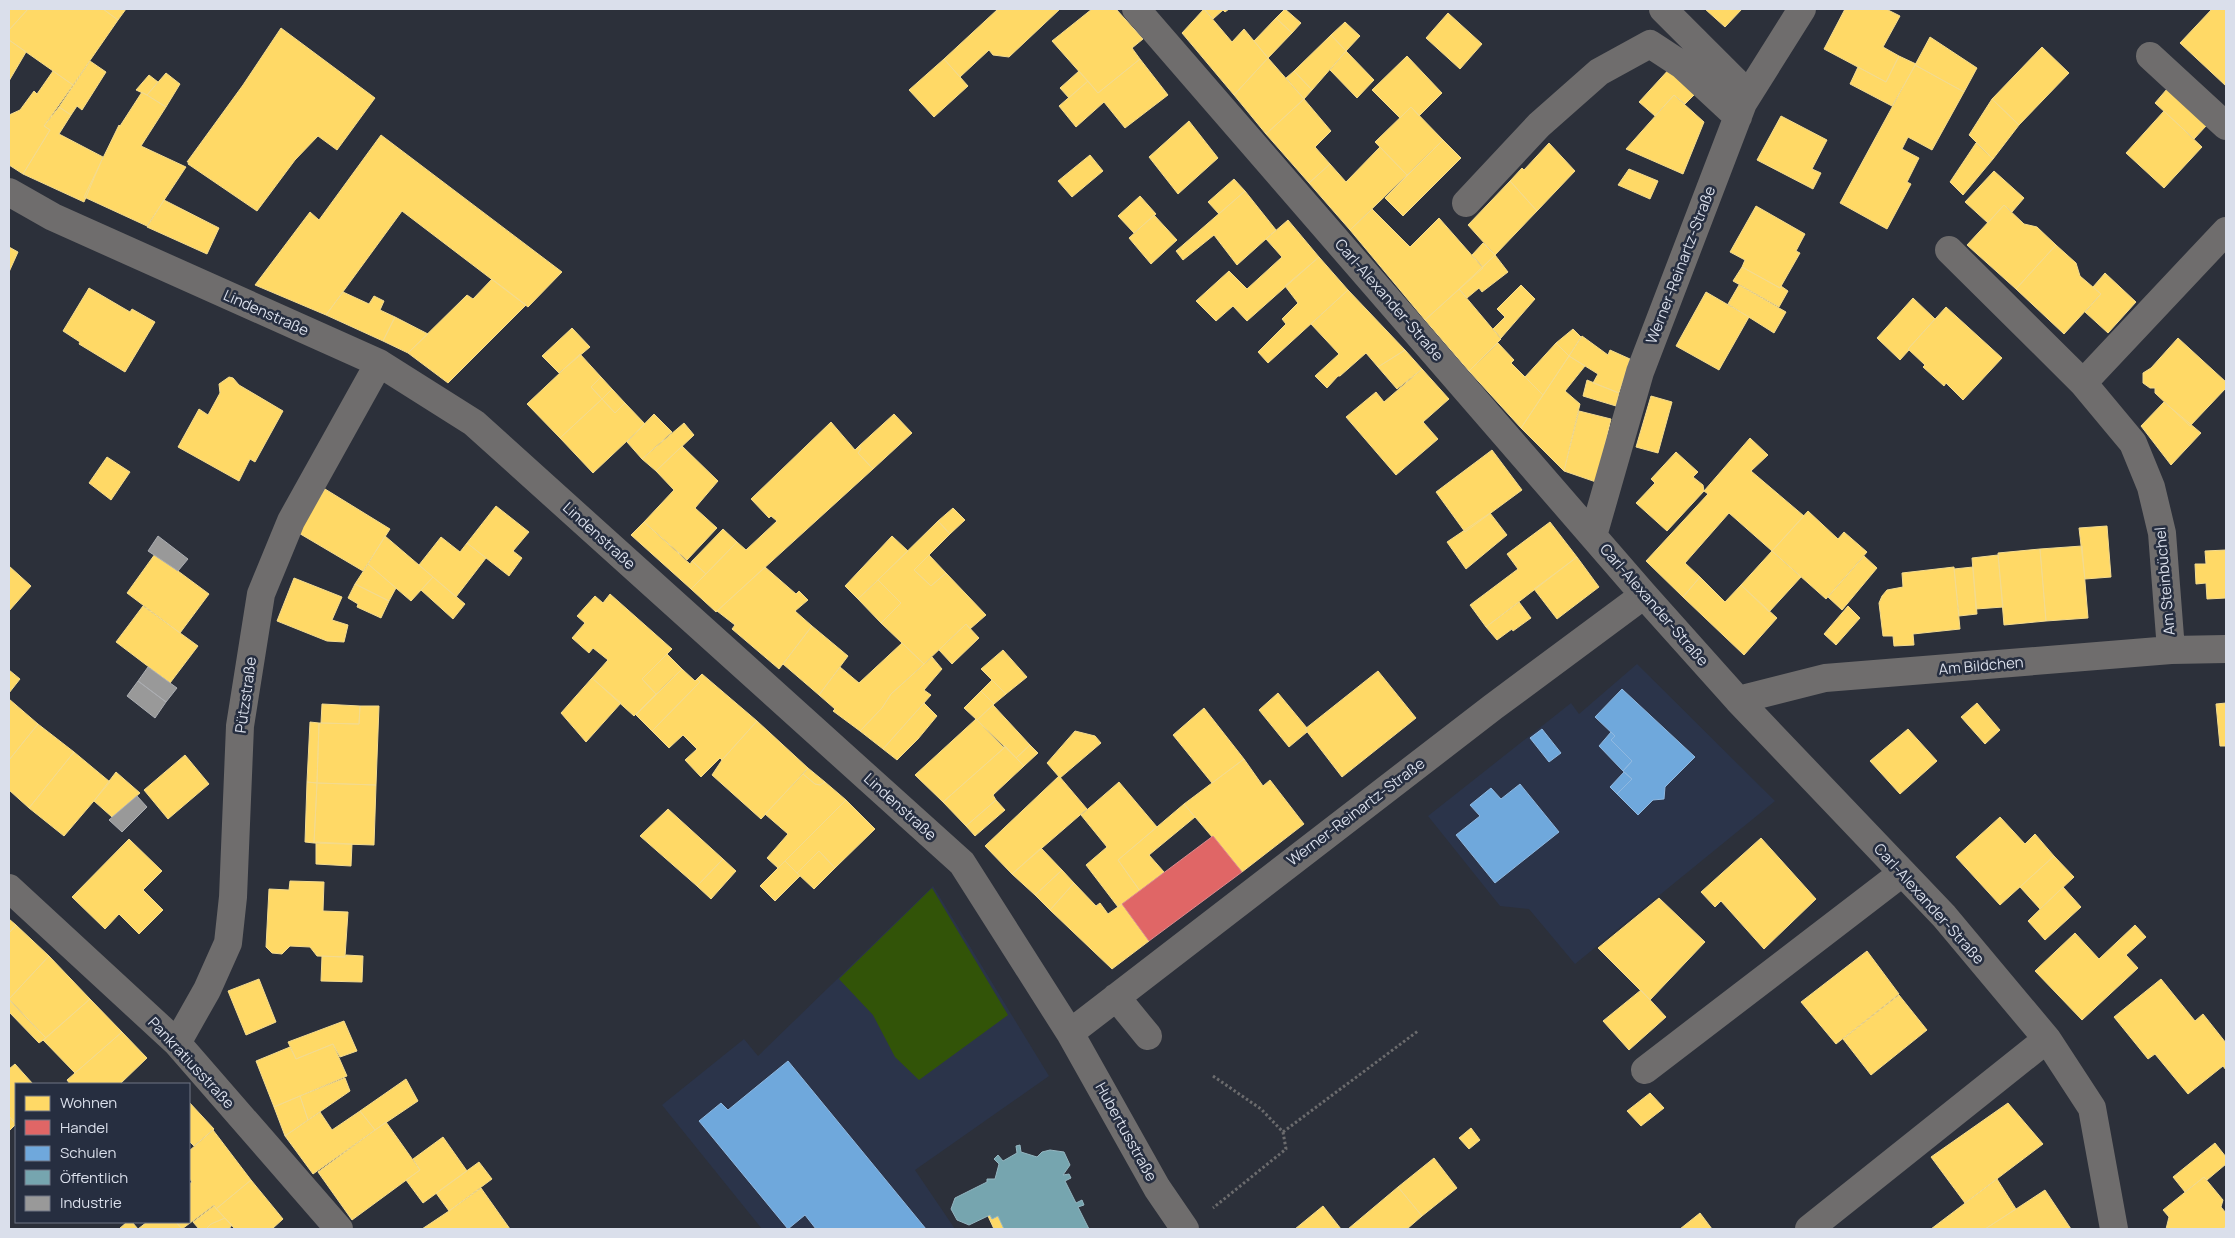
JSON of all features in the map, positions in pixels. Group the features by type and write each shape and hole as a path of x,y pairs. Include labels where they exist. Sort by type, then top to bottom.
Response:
{"street":[{"name":"Carl-Alexander-Straße","path":"1136,9 1644,595 1738,700 1944,916 2047,1039 2092,1108 2114,1229"},
{"path":"1664,9 1743,105"},
{"name":"Werner-Reinartz-Straße","path":"1593,536 1640,372 1743,105 1802,9"},
{"path":"1466,203 1539,125 1599,72 1650,44 1743,105"},
{"path":"2150,56 2226,126"},
{"name":"Lindenstraße","path":"9,192 52,217 380,363 474,423 962,863 1070,1033"},
{"path":"2083,383 2226,231"},
{"name":"Am Steinbüchel","path":"1949,250 2083,383 2133,444 2151,487 2162,533 2171,650"},
{"name":"Pützstraße","path":"177,1043 206,990 228,944 233,897 240,726 262,594 291,521 380,363"},
{"name":"Werner-Reinartz-Straße","path":"1070,1033 1470,725 1644,595"},
{"name":"Am Bildchen","path":"1738,700 1825,678 2171,650 2226,649"},
{"path":"1645,1070 1902,873"},
{"name":"Pankratiusstraße","path":"9,888 177,1043 338,1229"},
{"path":"1116,997 1148,1036"},
{"name":"Hubertusstraße","path":"1070,1033 1157,1188 1185,1229"},
{"path":"1809,1229 2047,1039"}],"path":[{"path":"1283,1132 1418,1031"},
{"path":"1210,1211 1286,1149 1283,1132 1261,1109 1213,1076"}],"shaded area":[{"path":"1637,664 1775,801 1575,964 1529,909 1500,906 1428,816 1571,703 1579,714"},
{"path":"933,886 1049,1076 915,1170 955,1229 762,1229 662,1105 744,1039 758,1056"}],"green space":[{"path":"932,888 1008,1015 919,1080 895,1057 873,1015 839,979"}],"building: Wohnen":[{"path":"9,9 28,9 9,30"},
{"path":"28,9 103,9 118,20 73,85 9,40 9,30"},
{"path":"103,9 126,9 118,20"},
{"path":"998,9 1060,9 1009,57 993,55 989,50 960,77 944,59"},
{"path":"1092,9 1116,9 1143,39 1132,48 1140,59 1098,93 1052,41"},
{"path":"1204,9 1229,9 1225,12 1223,10 1213,19"},
{"path":"1204,9 1232,42 1244,29 1268,58 1234,95 1182,33"},
{"path":"1285,9 1301,23 1292,33 1276,18"},
{"path":"1705,9 1742,9 1725,27"},
{"path":"1845,9 1886,9 1900,16 1883,47 1899,56 1886,82 1824,49"},
{"path":"2212,9 2226,9 2226,86 2180,43"},
{"path":"1448,13 1482,44 1460,69 1426,38"},
{"path":"1276,18 1292,33 1268,58 1254,41"},
{"path":"1345,22 1360,36 1346,51 1331,35"},
{"path":"281,28 375,98 337,150 318,136 295,160 257,211 187,162 243,85"},
{"path":"1331,35 1346,51 1312,90 1294,71"},
{"path":"1930,37 1977,68 1964,92 1915,65"},
{"path":"9,40 26,52 9,81"},
{"path":"2042,47 2069,73 2019,125 1992,99"},
{"path":"1346,51 1374,80 1357,98 1330,70"},
{"path":"1407,56 1442,93 1419,116 1411,107 1400,118 1372,90"},
{"path":"1899,56 1916,64 1892,106 1850,84 1858,67 1886,82"},
{"path":"1268,58 1304,99 1266,134 1234,95"},
{"path":"944,59 968,86 934,117 909,90"},
{"path":"1140,59 1168,95 1125,128 1104,102 1076,127 1059,106 1088,81 1098,93"},
{"path":"90,61 106,72 82,110 77,106 71,115 59,107"},
{"path":"1915,65 1964,92 1932,150 1908,137 1902,149 1919,158 1907,182 1911,184 1887,229 1840,203"},
{"path":"1672,66 1697,92 1685,104 1674,95 1655,116 1639,102"},
{"path":"53,71 73,85 44,126 50,130 23,174 9,165 9,115 20,110 34,91 37,94"},
{"path":"1079,71 1088,81 1069,98 1060,88"},
{"path":"1294,71 1312,90 1304,99 1286,78"},
{"path":"166,73 180,84 166,107 147,95"},
{"path":"149,75 158,82 147,95 136,90"},
{"path":"2167,89 2206,126 2194,139 2155,103"},
{"path":"142,92 166,107 141,146 186,167 147,226 84,197 119,125"},
{"path":"1674,95 1704,122 1683,174 1626,149"},
{"path":"1304,99 1331,131 1315,147 1330,164 1309,183 1266,134"},
{"path":"1992,99 2019,125 1993,159 1969,135"},
{"path":"59,107 71,115 59,134 103,157 84,202 23,174 50,130 44,126"},
{"path":"1411,107 1443,140 1407,175 1375,142"},
{"path":"2164,111 2202,147 2164,188 2126,153"},
{"path":"1781,116 1827,140 1812,169 1821,173 1813,189 1757,160"},
{"path":"1189,121 1218,158 1178,194 1149,157"},
{"path":"381,135 562,272 528,307 402,211 326,315 255,285 310,212 319,220"},
{"path":"1443,140 1461,158 1403,216 1385,198"},
{"path":"1549,143 1575,171 1537,211 1510,181 1522,168 1524,170"},
{"path":"1976,143 1993,159 1963,195 1950,182"},
{"path":"1380,147 1407,175 1350,230 1309,183 1330,164 1346,182"},
{"path":"1090,155 1103,171 1072,197 1058,181"},
{"path":"1629,169 1658,181 1650,199 1618,185"},
{"path":"1994,171 2024,198 2012,212 2004,205 1988,223 1965,202"},
{"path":"1234,179 1245,191 1219,214 1208,202"},
{"path":"1510,181 1537,211 1495,255 1468,225"},
{"path":"1245,191 1276,230 1237,265 1214,235 1183,260 1176,251"},
{"path":"1140,196 1156,214 1134,233 1118,216"},
{"path":"164,200 219,228 207,254 147,227"},
{"path":"2004,205 2024,224 2037,227 2056,245 2016,289 1967,245"},
{"path":"1756,206 1805,234 1796,251 1800,253 1780,288 1742,267 1745,260 1730,252"},
{"path":"1372,209 1410,247 1439,218 1483,268 1425,320 1350,230"},
{"path":"1154,215 1177,240 1151,264 1129,238"},
{"path":"1288,220 1319,257 1247,321 1233,306 1216,321 1196,301 1229,271 1247,289 1282,257 1266,239"},
{"path":"1483,243 1495,255 1483,267 1472,255"},
{"path":"2056,245 2076,263 2080,276 2101,294 2064,334 2016,289"},
{"path":"9,247 18,252 9,272"},
{"path":"1495,255 1508,272 1482,292 1479,288 1467,298 1459,289"},
{"path":"1319,257 1348,290 1268,363 1258,352 1286,324 1282,319 1298,303 1285,286"},
{"path":"1742,267 1788,291 1779,307 1733,281"},
{"path":"2105,273 2136,302 2108,333 2085,312 2101,294 2093,287"},
{"path":"492,279 526,305 448,383 408,353 467,295 473,299"},
{"path":"1521,285 1535,299 1501,338 1493,329 1505,317 1497,309"},
{"path":"1739,285 1786,312 1774,333 1728,304"},
{"path":"89,288 130,312 132,309 155,322 125,372 79,344 80,342 63,331"},
{"path":"1459,289 1501,339 1469,371 1425,320"},
{"path":"1348,290 1405,350 1378,367 1366,353 1338,376 1327,388 1315,376 1339,354 1311,324"},
{"path":"343,292 369,304 374,296 384,301 380,310 395,317 383,341 326,315"},
{"path":"1706,292 1749,317 1719,370 1676,346"},
{"path":"1913,298 1935,319 1900,360 1877,338"},
{"path":"1946,307 2002,358 1963,400 1946,383 1944,386 1923,367 1925,365 1908,349"},
{"path":"395,317 428,334 408,353 383,341"},
{"path":"572,328 590,347 559,373 542,356"},
{"path":"1573,329 1581,337 1569,356 1556,343"},
{"path":"1582,336 1608,355 1610,350 1630,359 1619,393 1593,383 1598,374 1569,356"},
{"path":"2178,338 2226,382 2226,388 2190,426 2155,393 2155,388 2150,388 2143,383 2143,373 2151,368"},
{"path":"1498,343 1514,360 1511,363 1543,395 1521,428 1469,371"},
{"path":"1556,343 1569,356 1543,395 1525,377"},
{"path":"1405,350 1422,369 1397,389 1378,367"},
{"path":"580,354 601,377 591,387 602,399 560,438 527,404"},
{"path":"1569,356 1585,366 1565,391 1580,404 1564,471 1521,428"},
{"path":"1422,369 1449,399 1423,422 1438,439 1396,475 1346,417 1376,392 1384,402"},
{"path":"229,377 283,411 255,462 250,459 239,481 178,447 199,409 208,415 220,393 219,384"},
{"path":"601,377 612,389 602,399 591,387"},
{"path":"1587,380 1619,393 1616,406 1583,396"},
{"path":"612,389 625,403 615,413 602,399"},
{"path":"1651,396 1672,402 1658,453 1636,447"},
{"path":"602,399 615,413 625,403 645,424 593,473 560,438"},
{"path":"2164,402 2201,433 2171,465 2141,426"},
{"path":"1579,411 1611,419 1596,482 1564,471"},
{"path":"654,414 672,432 642,459 627,442"},
{"path":"894,414 912,433 873,469 858,453 861,449 859,446"},
{"path":"831,422 855,450 859,446 861,449 858,453 873,469 716,612 691,589 737,542 746,550 777,521 771,516 769,518 751,499"},
{"path":"684,423 694,435 656,471 642,459"},
{"path":"1750,438 1768,455 1751,471 1804,516 1772,551 1729,513 1685,563 1700,577 1683,597 1646,561 1708,494 1704,491"},
{"path":"682,446 718,481 695,508 717,528 687,560 644,522 674,490 656,471"},
{"path":"1492,450 1522,490 1465,532 1436,492"},
{"path":"1676,452 1698,472 1693,477 1703,485 1704,491 1667,531 1636,503 1655,483 1651,479"},
{"path":"107,457 130,472 111,500 89,483"},
{"path":"325,489 390,529 363,571 297,532"},
{"path":"496,506 529,532 513,551 522,558 509,576 467,543"},
{"path":"953,508 965,520 950,534 938,521"},
{"path":"1808,511 1838,539 1844,532 1867,552 1826,599 1772,551"},
{"path":"1490,513 1507,535 1466,569 1447,542"},
{"path":"938,521 950,534 914,570 931,586 946,573 986,615 970,629 966,624 924,664 881,623 901,603 878,580"},
{"path":"644,522 690,564 692,561 706,574 691,589 631,535"},
{"path":"1550,522 1577,557 1486,627 1470,605 1518,569 1507,554"},
{"path":"2107,526 2111,577 2085,579 2079,528"},
{"path":"723,529 737,542 706,574 692,561"},
{"path":"385,536 433,577 411,601 368,564"},
{"path":"892,536 908,551 858,599 845,586"},
{"path":"441,537 460,552 467,543 486,558 456,597 419,565"},
{"path":"2082,546 2088,618 2046,621 2040,549"},
{"path":"2040,549 2046,621 2004,625 1998,553"},
{"path":"2226,550 2226,598 2207,599 2206,583 2196,584 2195,564 2206,564 2205,551"},
{"path":"1772,551 1801,577 1769,612 1741,585"},
{"path":"155,554 209,594 180,633 127,593"},
{"path":"929,555 946,573 931,586 914,570"},
{"path":"1998,555 2003,607 1976,609 1972,558"},
{"path":"1864,556 1877,568 1842,610 1828,597"},
{"path":"1577,557 1599,587 1557,619 1534,589"},
{"path":"368,564 396,588 389,601 355,584"},
{"path":"9,566 31,586 9,611"},
{"path":"765,567 796,594 799,591 808,600 795,611 812,626 779,669 732,629 735,625 717,611"},
{"path":"1954,567 1960,629 1913,634 1914,645 1894,646 1893,636 1883,636 1879,603 1882,596 1887,590 1903,587 1902,573"},
{"path":"1973,567 1977,614 1959,616 1954,569"},
{"path":"433,577 465,604 453,619 421,590"},
{"path":"1700,577 1725,602 1741,585 1777,618 1744,655 1683,597"},
{"path":"294,578 342,597 332,620 348,625 344,642 327,641 277,621"},
{"path":"878,580 901,603 881,623 858,599"},
{"path":"355,584 389,601 381,618 357,607 358,604 348,598"},
{"path":"610,594 672,649 642,679 656,694 634,716 592,678 608,660 593,648 589,653 572,638 585,623 577,616 595,596 603,603"},
{"path":"1519,602 1531,618 1497,640 1486,627"},
{"path":"143,606 198,646 170,683 116,642"},
{"path":"1848,606 1860,618 1836,645 1824,634"},
{"path":"966,624 979,638 952,664 939,650"},
{"path":"812,626 848,656 819,695 783,664"},
{"path":"902,643 924,664 891,694 882,708 860,731 833,711 835,709 819,695 840,667 859,683"},
{"path":"1003,650 1027,677 1006,694 981,669"},
{"path":"667,654 682,669 656,694 642,679"},
{"path":"932,657 942,669 924,690 931,695 883,749 860,731 882,708 891,694"},
{"path":"682,669 695,681 697,679 700,682 652,731 636,715"},
{"path":"9,670 20,679 9,693"},
{"path":"1378,671 1416,718 1342,777 1305,729"},
{"path":"702,674 757,721 722,760 720,758 701,777 685,760 697,749 683,735 669,748 652,731 700,682 697,679"},
{"path":"592,678 621,703 586,742 561,713"},
{"path":"992,680 1006,694 994,704 981,691"},
{"path":"981,691 994,704 977,720 964,708"},
{"path":"1278,693 1307,728 1305,729 1307,732 1289,747 1259,710"},
{"path":"9,699 38,724 9,760"},
{"path":"924,703 937,716 897,760 883,749"},
{"path":"1977,703 2000,730 1985,744 1961,717"},
{"path":"2226,703 2226,746 2220,746 2216,704"},
{"path":"322,704 360,706 359,724 321,723"},
{"path":"993,705 1030,745 1016,758 977,720"},
{"path":"360,706 379,706 376,785 317,783 319,723 359,724"},
{"path":"1204,708 1244,759 1212,783 1173,735"},
{"path":"976,719 1004,748 943,802 915,775"},
{"path":"757,721 808,768 761,819 712,775 722,760"},
{"path":"310,722 319,723 317,783 307,782"},
{"path":"38,724 74,752 29,808 9,790 9,760"},
{"path":"1908,729 1937,761 1900,794 1870,761"},
{"path":"1075,731 1095,736 1101,743 1060,778 1047,763"},
{"path":"1004,745 1024,766 993,795 996,800 966,826 943,802 1004,748"},
{"path":"1030,745 1038,753 1024,766 1016,758"},
{"path":"74,752 110,782 64,836 29,808"},
{"path":"185,755 209,784 168,819 144,790"},
{"path":"1244,759 1263,786 1270,780 1304,824 1242,872 1184,804"},
{"path":"808,768 825,782 820,785 815,784 803,774"},
{"path":"116,772 140,793 112,817 94,801"},
{"path":"803,774 815,784 820,785 825,782 846,800 778,868 767,858 788,834 765,814"},
{"path":"1059,776 1087,809 1012,874 985,846"},
{"path":"307,782 317,783 314,843 305,842"},
{"path":"1119,782 1157,827 1118,860 1140,891 1118,907 1086,865 1107,847 1081,815"},
{"path":"317,783 376,785 374,845 314,843"},
{"path":"846,800 875,829 835,868 819,851 797,873 785,861"},
{"path":"996,800 1005,810 975,836 966,826"},
{"path":"1184,804 1195,817 1149,855 1164,872 1140,891 1118,860"},
{"path":"668,809 723,859 697,886 640,836"},
{"path":"2000,817 2025,844 2035,834 2054,856 2000,905 1956,857"},
{"path":"1761,838 1816,899 1764,949 1721,901 1715,907 1701,892"},
{"path":"129,839 162,871 143,890 163,910 139,934 119,914 105,929 72,897"},
{"path":"316,842 352,844 351,866 316,864"},
{"path":"1041,848 1062,870 1035,895 1012,874"},
{"path":"819,851 835,868 814,889 797,873"},
{"path":"2054,856 2074,877 2040,909 2020,887"},
{"path":"723,859 736,871 711,899 697,886"},
{"path":"785,861 800,876 775,901 760,886"},
{"path":"1062,870 1074,883 1050,910 1035,895"},
{"path":"290,881 324,882 323,911 348,912 345,957 317,956 310,947 290,946 282,954 272,953 266,947 269,889 289,890"},
{"path":"1074,883 1096,906 1100,903 1108,914 1122,904 1149,941 1112,969 1050,910"},
{"path":"2063,887 2081,907 2045,940 2028,921"},
{"path":"1659,898 1705,942 1650,1000 1598,948"},
{"path":"9,919 16,925 9,933"},
{"path":"16,925 49,956 9,999 9,933"},
{"path":"2135,925 2146,937 2126,955 2138,968 2082,1020 2035,971 2075,933 2099,959"},
{"path":"1867,951 1899,994 1836,1044 1801,1002"},
{"path":"346,955 363,956 362,982 321,981 322,956 345,957"},
{"path":"49,956 90,999 46,1038 9,999"},
{"path":"259,979 276,1022 246,1035 228,991"},
{"path":"2161,979 2195,1021 2203,1014 2226,1043 2226,1070 2223,1066 2188,1094 2155,1054 2148,1059 2114,1017"},
{"path":"1641,990 1666,1017 1629,1050 1603,1021"},
{"path":"1899,995 1927,1030 1871,1075 1843,1039"},
{"path":"90,999 122,1032 75,1073 43,1040"},
{"path":"9,1000 46,1038 39,1043 9,1012"},
{"path":"344,1021 357,1051 340,1057 333,1044 296,1059 288,1042"},
{"path":"122,1032 147,1058 121,1083 69,1083 67,1080"},
{"path":"333,1044 347,1076 274,1107 256,1061 290,1047 296,1059"},
{"path":"15,1064 32,1083 15,1083 15,1123 9,1116 9,1069"},
{"path":"345,1078 350,1091 308,1120 300,1096"},
{"path":"406,1079 418,1101 375,1130 360,1111"},
{"path":"1650,1093 1664,1108 1641,1126 1627,1111"},
{"path":"300,1096 308,1120 285,1136 274,1107"},
{"path":"190,1103 214,1129 194,1146 190,1142"},
{"path":"2008,1103 2043,1144 1965,1203 1931,1157"},
{"path":"360,1111 375,1130 313,1174 285,1136 320,1112 332,1130"},
{"path":"9,1116 15,1125 9,1131"},
{"path":"386,1122 420,1170 352,1220 318,1172"},
{"path":"1471,1128 1480,1140 1469,1149 1459,1138"},
{"path":"213,1130 251,1180 216,1209 214,1205 190,1223 190,1183 192,1182 190,1179 190,1150"},
{"path":"443,1137 467,1171 423,1203 406,1180 420,1170 413,1159"},
{"path":"2215,1143 2226,1157 2226,1164 2207,1180 2204,1177 2185,1192 2173,1177"},
{"path":"1434,1158 1457,1188 1422,1216 1398,1187"},
{"path":"479,1162 492,1179 449,1211 436,1193"},
{"path":"2204,1177 2223,1200 2221,1207 2226,1213 2226,1226 2223,1229 2166,1229 2169,1217 2163,1210"},
{"path":"1997,1179 2016,1209 1985,1229 1931,1229"},
{"path":"251,1180 283,1219 272,1229 235,1229 216,1209"},
{"path":"1398,1187 1422,1216 1407,1229 1348,1229"},
{"path":"481,1188 510,1229 422,1229 449,1211"},
{"path":"2045,1190 2071,1229 1985,1229 2016,1209"},
{"path":"214,1206 225,1218 211,1224 206,1229 199,1229 193,1222"},
{"path":"1323,1206 1341,1229 1295,1229"},
{"path":"1700,1213 1712,1229 1680,1229"},
{"path":"990,1215 992,1219 998,1216 1004,1229 994,1229 988,1216"},
{"path":"225,1218 232,1225 229,1229 206,1229 211,1224"},
{"path":"126,1223 133,1223 138,1229 119,1229"},
{"path":"146,1223 177,1223 182,1229 138,1229"},
{"path":"177,1223 190,1223 182,1229"}],"building: Handel":[{"path":"1213,836 1242,872 1149,941 1122,904"}],"building: Schulen":[{"path":"1622,689 1695,757 1665,787 1664,799 1653,800 1638,815 1617,794 1632,779 1623,771 1632,761 1611,740 1615,736 1595,717"},
{"path":"1542,729 1561,753 1549,762 1530,738"},
{"path":"1611,732 1615,736 1611,740 1632,761 1623,771 1599,746"},
{"path":"1624,772 1632,779 1617,794 1610,787"},
{"path":"1520,784 1559,832 1495,883 1456,835 1480,816 1470,805 1491,788 1501,799"},
{"path":"788,1061 926,1229 816,1229 805,1215 788,1229 699,1121 721,1103 728,1110"}],"building: Öffentlich":[{"path":"1020,1145 1021,1152 1037,1157 1042,1152 1050,1150 1064,1152 1070,1165 1063,1175 1069,1174 1071,1178 1065,1181 1076,1203 1082,1200 1084,1205 1078,1207 1089,1229 1004,1229 998,1216 992,1219 990,1215 969,1225 957,1220 951,1209 955,1198 987,1182 987,1179 995,1179 999,1164 994,1159 998,1155 1003,1161 1017,1153 1016,1146"}],"building: Industrie":[{"path":"158,536 188,559 178,571 148,551"},
{"path":"148,667 177,688 166,702 138,681"},
{"path":"138,681 166,702 155,718 127,696"},
{"path":"137,796 147,807 122,832 109,820"}]}
